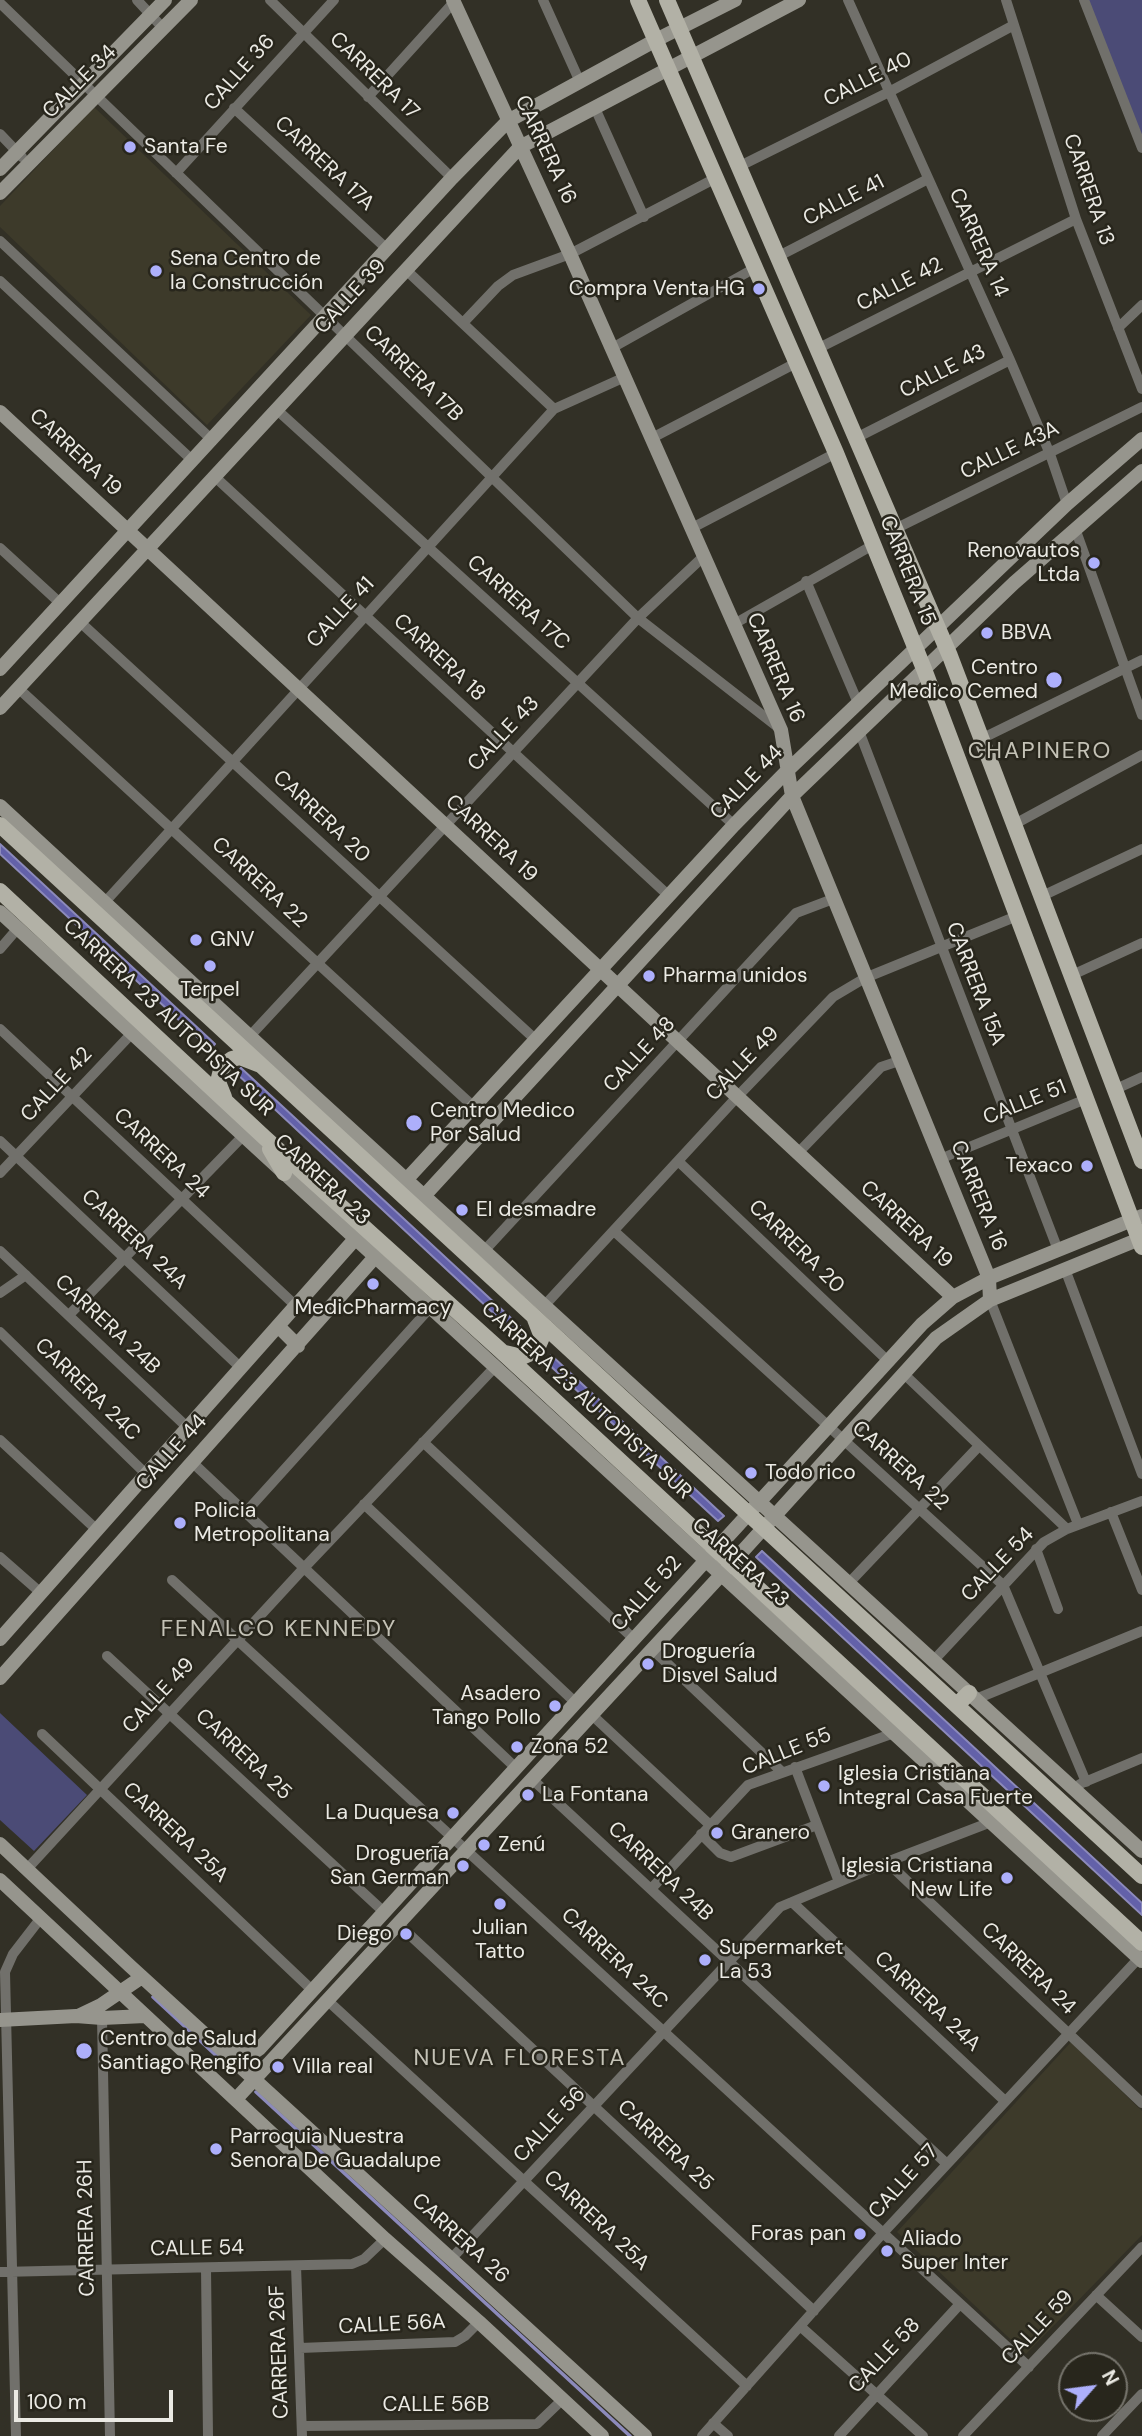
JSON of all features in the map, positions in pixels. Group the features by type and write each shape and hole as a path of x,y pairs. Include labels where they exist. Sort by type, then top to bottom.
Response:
{"main road":[{"name":"CARRERA 15","path":"638,0 836,453 925,669 1086,1099 1137,1218 1141,1242"},
{"name":"CARRERA 15","path":"667,0 938,626 1142,1161"},
{"name":"CARRERA 23 AUTOPISTA SUR","path":"0,825 180,980 266,1068 357,1143 754,1508 957,1705 1142,1876"},
{"name":"CARRERA 23 AUTOPISTA SUR","path":"0,891 136,1028 230,1106 325,1193 430,1301 500,1350 726,1569 807,1634 1108,1912 1141,1954"},
{"path":"230,1106 219,1087 219,1074 225,1064 240,1057 266,1068"},
{"path":"264,1137 284,1173"},
{"path":"298,1186 325,1193"},
{"path":"500,1350 517,1357 536,1351 542,1333 538,1310"},
{"path":"807,1634 814,1659"},
{"path":"957,1705 973,1696"},
{"path":"863,1704 885,1706"},
{"path":"1108,1912 1115,1936"}],"street":[{"path":"137,0 163,28"},
{"name":"CALLE 34","path":"0,169 165,0"},
{"name":"CALLE 34","path":"0,193 191,0"},
{"name":"CARRERA 17","path":"270,0 452,178"},
{"name":"CALLE 36","path":"176,173 334,0"},
{"path":"543,0 580,82"},
{"name":"CALLE 39","path":"0,668 129,532 211,439 452,178 508,121 735,0"},
{"name":"CALLE 39","path":"0,708 146,547 520,147 799,0"},
{"name":"CARRERA 14","path":"848,0 1010,360 1050,454 1067,504"},
{"name":"CARRERA 13","path":"1006,0 1076,219 1142,389"},
{"path":"1084,0 1142,148"},
{"path":"368,97 453,1"},
{"name":"CARRERA 16","path":"453,1 570,254 781,730 792,796 989,1278 990,1300 1078,1524"},
{"name":"CARRERA 17B","path":"0,4 638,618 781,730"},
{"name":"CALLE 40","path":"738,167 889,92 1014,25"},
{"path":"595,107 644,217"},
{"name":"CARRERA 17A","path":"234,108 387,249"},
{"path":"0,134 29,164"},
{"path":"463,323 513,275 570,254 716,178"},
{"name":"CALLE 41","path":"778,257 928,179"},
{"name":"CALLE 42","path":"817,348 1076,219"},
{"path":"0,241 211,439"},
{"path":"612,348 755,268"},
{"path":"405,269 554,409"},
{"path":"0,281 192,460"},
{"path":"1118,328 1142,304"},
{"name":"CALLE 43","path":"856,438 1010,360"},
{"path":"652,438 796,363"},
{"name":"CALLE 41","path":"105,902 554,409 625,377"},
{"name":"CALLE 43A","path":"895,529 1142,407"},
{"name":"CARRERA 17C","path":"276,409 734,825"},
{"name":"CARRERA 19","path":"0,411 953,1297"},
{"name":"CALLE 44","path":"406,1180 788,770 1067,504 1142,439"},
{"path":"692,528 836,453"},
{"name":"CALLE 44","path":"424,1196 792,796 1014,583 1142,471"},
{"name":"CARRERA 18","path":"215,476 668,896"},
{"path":"1076,531 1142,715"},
{"path":"734,624 873,545"},
{"path":"0,548 60,603"},
{"name":"CALLE 43","path":"250,1035 638,618 704,556"},
{"path":"806,581 858,703"},
{"name":"CARRERA 20","path":"80,622 536,1040"},
{"path":"981,739 1142,660"},
{"name":"CARRERA 22","path":"18,688 474,1107"},
{"name":"CARRERA 15A","path":"859,731 1058,1250"},
{"path":"1013,825 1142,755"},
{"path":"0,806 105,902 180,980 250,1035 357,1143 424,1196 456,1235 484,1251 538,1310"},
{"path":"1040,897 1142,849"},
{"name":"CALLE 48","path":"484,1251 796,913 833,899"},
{"name":"CARRERA 23","path":"0,912 136,1028 243,1136 375,1257 430,1301 495,1367 711,1555"},
{"name":"CALLE 49","path":"538,1310 833,998 865,978 1017,916"},
{"path":"0,948 18,928"},
{"path":"1070,976 1142,943"},
{"name":"CALLE 42","path":"0,1173 136,1028"},
{"name":"CARRERA 24","path":"0,1029 296,1306"},
{"path":"798,1153 881,1067 900,1061"},
{"path":"1116,1089 1142,1077"},
{"name":"CALLE 51","path":"940,1159 1086,1099"},
{"path":"69,1315 243,1136"},
{"name":"CARRERA 24A","path":"0,1141 241,1368"},
{"name":"CARRERA 20","path":"678,1161 888,1361"},
{"name":"CALLE 52","path":"226,2052 250,2055 259,2049 922,1324 953,1297 989,1278 1137,1218"},
{"name":"CARRERA 22","path":"614,1231 1003,1585 1041,1674 1080,1785"},
{"name":"CALLE 44","path":"0,1639 355,1239"},
{"path":"1077,1242 1084,1262"},
{"name":"CALLE 52","path":"236,2099 936,1338 990,1300 1141,1242"},
{"name":"CARRERA 24B","path":"0,1251 188,1428"},
{"name":"CALLE 44","path":"2,1672 298,1346 375,1257"},
{"path":"1065,1269 1142,1474"},
{"path":"0,1293 26,1275"},
{"path":"245,1513 430,1301"},
{"path":"278,1326 298,1346"},
{"name":"CARRERA 24C","path":"0,1332 146,1474"},
{"name":"CALLE 49","path":"26,1869 303,1569 495,1367"},
{"path":"904,1374 1066,1529"},
{"path":"0,1440 97,1530"},
{"path":"423,1443 634,1639"},
{"path":"848,1584 979,1446"},
{"path":"192,1462 516,1768"},
{"name":"CALLE 54","path":"934,1660 1044,1542 1066,1529 1142,1501"},
{"path":"365,1504 576,1703"},
{"path":"1111,1512 1142,1590"},
{"path":"769,1522 848,1584 973,1696 1080,1785 1142,1851"},
{"path":"1036,1549 1058,1609"},
{"path":"0,1557 41,1593"},
{"name":"CARRERA 23","path":"726,1569 814,1659 1115,1936 1141,1954"},
{"name":"CARRERA 24C","path":"172,1580 1028,2367"},
{"path":"973,1696 1041,1674 1142,1631"},
{"path":"652,1649 782,1772"},
{"name":"CARRERA 25","path":"107,1656 384,1912"},
{"path":"592,1715 710,1825"},
{"name":"CALLE 55","path":"650,1889 748,1785 894,1733"},
{"name":"CARRERA 25A","path":"42,1734 312,1990"},
{"path":"1080,1785 1142,1758"},
{"path":"795,1767 839,1882"},
{"name":"CARRERA 24B","path":"532,1779 947,2164"},
{"name":"CALLE 56","path":"451,2259 780,1907 991,1822"},
{"path":"701,1834 720,1853 731,1857 817,1825"},
{"name":"CARRERA 26","path":"0,1844 645,2436"},
{"name":"CARRERA 24","path":"887,1862 1142,2104"},
{"path":"0,1880 385,2239 602,2436"},
{"name":"CARRERA 24A","path":"793,1902 1005,2101"},
{"path":"16,2436 6,2272 3,2020 7,1965 40,1919"},
{"name":"CARRERA 25","path":"398,1924 814,2311"},
{"name":"CALLE 57","path":"702,2436 883,2233 1141,1954"},
{"path":"76,2016 120,1993 142,1977"},
{"name":"CARRERA 25A","path":"327,2000 747,2386"},
{"path":"3,2020 145,2016"},
{"name":"CARRERA 26H","path":"102,2018 110,2436"},
{"name":"CALLE 54","path":"6,2272 296,2266 359,2262 385,2239"},
{"name":"CALLE 59","path":"963,2436 1142,2247"},
{"name":"CARRERA 26F","path":"296,2266 302,2431"},
{"path":"206,2268 208,2436"},
{"path":"1096,2295 1142,2337"},
{"name":"CALLE 58","path":"839,2436 960,2304"},
{"name":"CALLE 56A","path":"300,2348 455,2342 479,2322"},
{"path":"800,2326 923,2436"},
{"path":"1102,2436 1142,2393"},
{"name":"CALLE 56B","path":"302,2431 532,2430 562,2400"},
{"path":"713,2423 729,2436"}],"shaded area":[{"path":"1085,0 1142,0 1142,147"},
{"name":"Sena Centro de la Construcción","path":"94,107 311,315 207,425 0,227 0,206"},
{"path":"0,844 215,1044 210,1049 0,854"},
{"path":"241,1068 525,1331 519,1337 236,1073"},
{"path":"551,1355 724,1516 718,1521 545,1361"},
{"path":"762,1551 1142,1903 1142,1915 756,1557"},
{"path":"0,1713 87,1795 34,1851 0,1820"},
{"path":"1071,2042 1142,2111 1142,2235 1026,2354 897,2232"}],"waterway":[{"path":"153,1997 235,2073"},
{"path":"256,2092 630,2436"}],"place":[{"name":"Santa Fe","path":"130,147"},
{"name":"Sena Centro de la Construcción","path":"156,271"},
{"name":"Compra Venta HG","path":"759,289"},
{"name":"Renovautos Ltda","path":"1094,563"},
{"name":"BBVA","path":"987,633"},
{"name":"Centro Medico Cemed","path":"1054,680"},
{"name":"GNV","path":"196,940"},
{"name":"Terpel","path":"210,966"},
{"name":"Pharma unidos","path":"649,976"},
{"name":"Centro Medico Por Salud","path":"414,1123"},
{"name":"Texaco","path":"1087,1166"},
{"name":"El desmadre","path":"462,1210"},
{"name":"MedicPharmacy","path":"373,1284"},
{"name":"Todo rico","path":"751,1473"},
{"name":"Policia Metropolitana","path":"180,1523"},
{"name":"Droguería Disvel Salud","path":"648,1664"},
{"name":"Asadero Tango Pollo","path":"555,1706"},
{"name":"Zona 52","path":"517,1747"},
{"name":"Iglesia Cristiana Integral Casa Fuerte","path":"824,1786"},
{"name":"La Fontana","path":"528,1795"},
{"name":"La Duquesa","path":"453,1813"},
{"name":"Granero","path":"717,1833"},
{"name":"Zenú","path":"484,1845"},
{"name":"Droguerīa San German","path":"463,1866"},
{"name":"Iglesia Cristiana New Life","path":"1007,1878"},
{"name":"Julian Tatto","path":"500,1904"},
{"name":"Diego","path":"406,1934"},
{"name":"Supermarket La 53","path":"705,1960"},
{"name":"Centro de Salud Santiago Rengifo","path":"84,2051"},
{"name":"Villa real","path":"278,2067"},
{"name":"Parroquia Nuestra Senora De Guadalupe","path":"216,2149"},
{"name":"Foras pan","path":"860,2234"},
{"name":"Aliado Super Inter","path":"887,2251"}],"district":[{"name":"CHAPINERO","path":"1040,752"},
{"name":"FENALCO KENNEDY","path":"279,1630"},
{"name":"NUEVA FLORESTA","path":"520,2059"}]}
